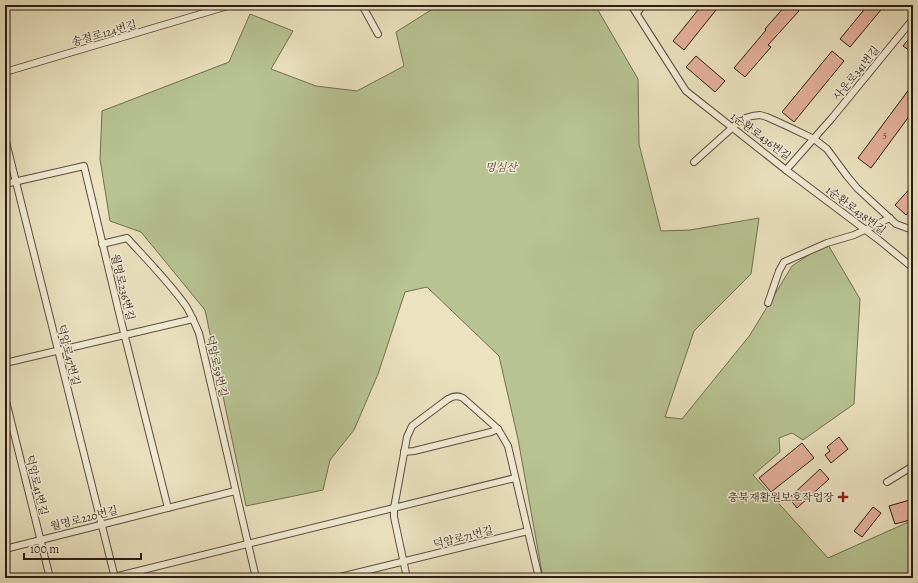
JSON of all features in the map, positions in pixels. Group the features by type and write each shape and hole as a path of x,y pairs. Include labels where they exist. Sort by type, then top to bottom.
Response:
{"street":[{"name":"송절로124번길","path":"5,72 230,5"},
{"path":"362,5 378,34"},
{"name":"1순환로436번길","path":"631,5 686,91 786,170 814,140"},
{"path":"636,13 643,5"},
{"name":"사운로341번길","path":"814,140 913,19"},
{"path":"694,162 742,119 760,115 789,127 814,140 827,149 857,188 896,224 913,229"},
{"name":"덕암로47번길","path":"5,138 115,578 248,544"},
{"name":"월명로236번길","path":"16,182 84,166 124,335 168,508"},
{"name":"1순환로438번길","path":"786,170 866,230 913,268"},
{"path":"5,184 16,182"},
{"path":"768,303 779,271 784,262 827,243 854,235 890,218"},
{"name":"덕암로59번길","path":"102,244 127,238 168,283 186,306 193,319 199,333 256,578"},
{"name":"월명로236번길","path":"5,363 193,319"},
{"path":"407,578 402,562 394,517 394,508 407,437 412,426 452,397 458,396 463,398 498,429 508,446 539,578"},
{"name":"덕암로41번길","path":"5,397 50,578"},
{"path":"404,452 414,451 498,429"},
{"path":"887,482 913,466"},
{"path":"248,544 515,478"},
{"name":"월명로220번길","path":"5,549 235,491"},
{"name":"덕암로71번길","path":"336,578 528,531"}],"green space":[{"name":"명심산","path":"439,5 595,5 638,79 639,144 661,231 690,230 759,218 751,274 694,331 665,417 682,419 750,335 792,266 827,243 860,299 854,404 803,440 792,433 779,438 780,452 753,475 828,558 913,520 913,578 543,578 518,439 499,356 427,287 405,292 378,374 354,430 330,460 323,490 246,506 205,310 141,232 110,221 100,159 102,111 229,62 250,14 293,31 271,69 316,86 357,91 404,66 396,32"}],"building":[{"path":"702,5 720,5 684,50 673,41"},
{"path":"786,5 792,5 799,11 768,45 771,47 745,77 734,68"},
{"path":"868,5 885,5 850,47 840,39"},
{"path":"913,34 913,53 903,46"},
{"path":"832,51 844,61 794,122 782,112"},
{"path":"696,56 725,81 715,92 686,67"},
{"path":"913,84 913,111 871,168 858,158"},
{"path":"913,185 913,207 906,215 895,205"},
{"path":"839,437 848,449 831,463 825,455 830,451 827,447"},
{"path":"802,443 814,458 771,492 759,478"},
{"path":"820,469 829,479 797,508 789,498"},
{"path":"913,499 913,513 909,514 910,520 895,524 889,506"},
{"path":"873,507 881,513 862,537 854,531"}],"place":[{"name":"충북재활원보호작업장","path":"843,497"}]}
